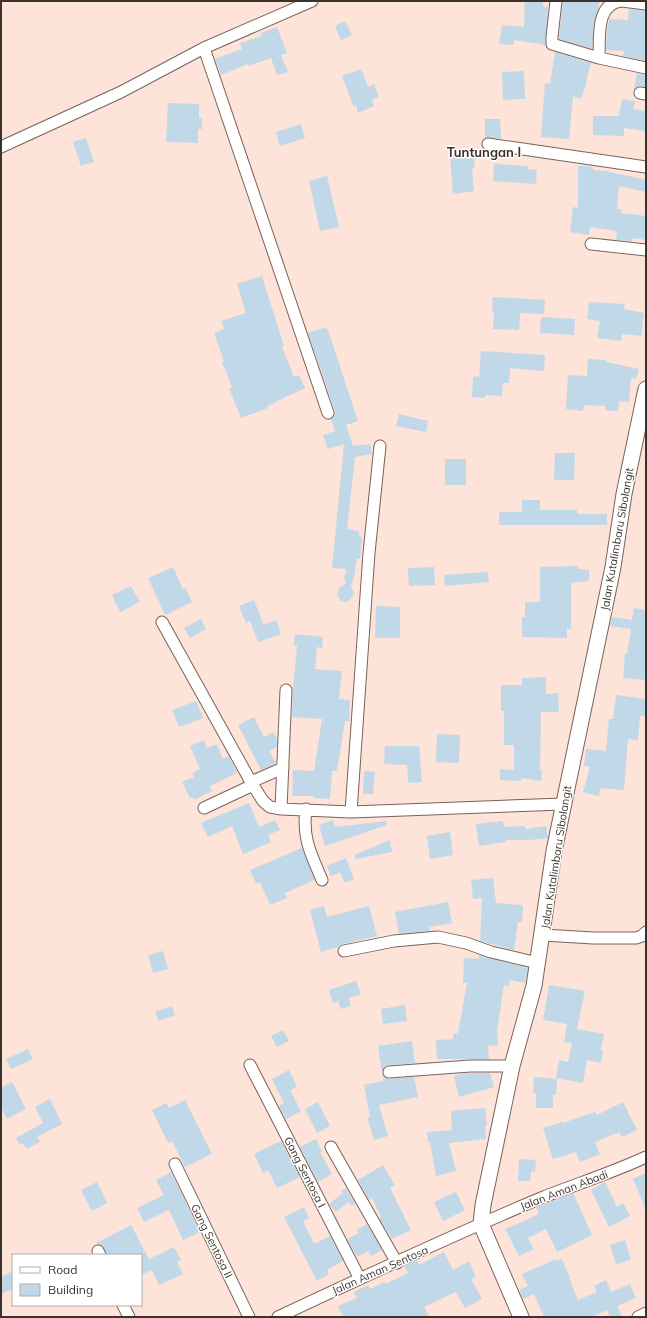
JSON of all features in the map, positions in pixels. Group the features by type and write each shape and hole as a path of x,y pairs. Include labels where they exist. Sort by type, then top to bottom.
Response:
{"street":[{"path":"1,147 122,92 204,48 312,1"},
{"path":"556,1 552,44 598,58 646,68"},
{"path":"598,58 600,26 603,14 610,5 615,2 622,1 646,4"},
{"path":"204,48 328,413"},
{"path":"488,144 646,167"},
{"path":"591,244 646,250"},
{"name":"Jalan Kutalimbaru Sibolangit","path":"521,1317 481,1224 483,1205 512,1066 534,986 543,935 554,851 613,567 624,494 646,389"},
{"path":"351,812 369,553 380,446"},
{"path":"162,622 252,783 263,801 270,807 281,809 351,812 563,804"},
{"path":"281,809 286,690"},
{"path":"204,808 282,768"},
{"path":"306,809 304,824 306,841 322,880"},
{"path":"543,935 593,938 636,938 642,936 646,932"},
{"path":"344,951 394,941 438,938 466,943 491,952 538,963"},
{"name":"Gang Sentosa I","path":"250,1065 360,1279"},
{"path":"389,1072 470,1066 512,1066"},
{"path":"331,1147 397,1263"},
{"name":"Jalan Aman Abadi","path":"481,1224 646,1157"},
{"name":"Gang Sentosa II","path":"175,1164 249,1317"},
{"name":"Jalan Aman Sentosa","path":"278,1317 481,1224"},
{"path":"123,1306 128,1317"},
{"path":"638,1317 646,1313"}],"building":[{"path":"525,1 543,1 543,7 548,7 545,45 514,40 513,45 499,44 502,25 524,27"},
{"path":"563,1 600,1 594,23 592,49 559,39"},
{"path":"629,9 646,11 646,61 623,56 624,51 606,50 609,19 628,20"},
{"path":"345,21 352,35 341,40 335,26"},
{"path":"277,27 287,53 281,55 288,72 277,75 271,58 248,66 248,64 221,75 215,59 242,49 240,43 262,36 261,33"},
{"path":"555,52 591,63 581,99 573,96 569,139 541,137 545,83 550,84"},
{"path":"361,69 368,87 374,84 379,97 372,100 374,106 358,113 356,106 354,107 342,76"},
{"path":"524,71 525,99 503,100 502,72"},
{"path":"637,73 646,75 646,87 638,86 634,90"},
{"path":"622,99 635,101 633,109 646,111 646,131 624,128 624,136 593,135 593,116 619,116"},
{"path":"168,103 199,104 199,118 202,118 202,129 198,129 198,143 166,142"},
{"path":"485,119 500,119 501,139 485,138"},
{"path":"301,124 305,138 280,146 276,132"},
{"path":"86,138 94,162 81,166 73,142"},
{"path":"473,151 475,167 472,168 474,191 453,194 450,154"},
{"path":"494,164 528,166 528,169 537,170 536,184 493,181"},
{"path":"578,166 588,166 593,168 593,170 606,171 646,180 646,192 619,186 617,209 622,210 621,213 646,216 646,240 633,238 632,241 616,240 617,231 590,227 589,235 570,232 573,207 578,208"},
{"path":"327,176 339,227 320,231 309,181"},
{"path":"262,276 284,346 282,347 294,377 299,375 305,388 267,406 268,408 241,418 229,388 232,387 222,362 224,361 214,333 224,329 221,321 246,313 237,284"},
{"path":"493,297 545,300 544,314 520,313 519,330 493,329"},
{"path":"589,302 625,304 624,309 644,313 641,336 622,334 621,341 597,338 600,321 587,319"},
{"path":"541,317 575,319 574,335 540,333"},
{"path":"327,327 358,421 346,425 353,446 370,444 372,454 355,457 347,529 359,531 359,537 362,537 360,559 357,559 351,586 354,592 353,596 348,602 341,601 337,595 339,588 346,583 344,578 347,569 332,568 344,444 328,449 323,435 335,431 331,419 335,415 335,411 308,333"},
{"path":"481,351 545,355 544,371 510,368 509,383 503,383 502,396 485,395 485,398 472,397 473,376 479,377"},
{"path":"588,359 606,360 606,362 639,369 636,379 631,378 629,402 619,401 618,411 605,410 605,406 584,405 583,411 566,409 568,375 587,376"},
{"path":"399,414 428,421 426,432 396,426"},
{"path":"555,453 575,453 574,480 554,480"},
{"path":"445,459 466,459 466,485 445,485"},
{"path":"522,500 540,500 540,510 577,510 577,514 607,514 607,525 499,525 499,512 522,512"},
{"path":"578,566 578,569 589,570 589,581 571,583 571,629 567,629 567,638 522,637 522,617 525,617 525,602 540,602 540,567"},
{"path":"173,567 183,589 186,588 192,602 165,615 148,578"},
{"path":"434,567 435,585 409,586 408,568"},
{"path":"488,572 489,582 445,586 444,575"},
{"path":"131,586 140,602 120,612 112,595"},
{"path":"254,600 264,625 276,620 281,634 258,642 250,621 246,623 239,606"},
{"path":"376,606 400,607 400,638 375,638"},
{"path":"634,608 646,610 646,680 623,678 625,654 627,654 631,629 610,626 612,617 632,620"},
{"path":"201,619 206,629 190,638 184,628"},
{"path":"295,634 323,637 322,648 317,647 315,669 342,671 339,699 350,700 349,721 345,721 337,771 332,771 330,799 313,798 314,796 292,796 293,770 314,771 322,719 292,717 297,646 294,645"},
{"path":"546,677 546,694 558,693 559,712 541,712 541,781 521,778 521,781 500,780 500,769 514,770 514,745 504,745 504,711 501,711 501,685 522,685 522,678"},
{"path":"616,695 646,699 646,717 640,716 638,740 628,739 624,790 600,788 599,796 583,792 590,767 584,766 586,749 606,751 609,719 613,719"},
{"path":"196,701 203,718 179,727 172,710"},
{"path":"254,717 264,737 273,732 277,739 277,747 269,751 276,763 261,770 238,725"},
{"path":"437,734 460,735 459,763 436,762"},
{"path":"204,740 207,748 217,744 223,759 229,756 237,773 210,786 212,791 194,800 193,797 190,798 182,782 194,777 192,773 200,769 190,746"},
{"path":"385,746 419,746 422,782 408,783 407,765 384,764"},
{"path":"364,771 375,772 373,794 363,794"},
{"path":"249,803 259,827 275,820 280,830 268,835 271,842 243,854 232,826 208,837 201,823"},
{"path":"333,820 335,827 386,821 387,825 325,846 319,825"},
{"path":"503,821 504,827 525,826 525,829 546,826 548,838 506,840 506,842 479,846 476,824"},
{"path":"450,832 453,855 430,859 427,836"},
{"path":"390,840 392,852 356,859 354,855"},
{"path":"302,848 314,880 285,893 287,898 270,905 260,882 256,884 250,870"},
{"path":"346,858 354,879 345,883 340,872 331,876 327,866"},
{"path":"493,878 496,903 523,905 522,922 518,922 514,950 480,941 482,898 473,899 471,880"},
{"path":"448,902 452,923 429,927 430,931 399,934 395,912"},
{"path":"324,906 327,917 369,906 377,936 343,944 321,952 310,910"},
{"path":"163,951 168,969 153,973 148,955"},
{"path":"479,955 528,968 525,983 510,980 509,986 504,985 497,1030 498,1045 488,1046 489,1059 437,1059 436,1040 453,1039 453,1034 458,1033 467,983 463,983 464,958 479,959"},
{"path":"356,981 361,994 349,998 351,1006 341,1009 338,1001 333,1003 329,990"},
{"path":"549,985 585,991 577,1029 604,1034 601,1050 603,1051 601,1063 587,1060 583,1083 556,1078 559,1060 568,1062 572,1043 564,1042 567,1024 543,1020"},
{"path":"405,1005 407,1021 383,1024 381,1009"},
{"path":"172,1006 175,1015 159,1021 155,1012"},
{"path":"283,1030 289,1041 277,1047 271,1036"},
{"path":"412,1041 415,1063 388,1065 385,1066 382,1072 378,1046"},
{"path":"28,1049 33,1059 11,1069 6,1059"},
{"path":"289,1070 297,1087 290,1090 301,1111 286,1119 279,1106 284,1103 272,1079"},
{"path":"470,1073 490,1073 494,1087 459,1097 454,1076"},
{"path":"382,1074 389,1079 414,1077 418,1097 379,1105 388,1136 374,1140 367,1117 370,1117 364,1085 384,1081"},
{"path":"534,1077 557,1079 556,1095 553,1094 553,1108 536,1108 536,1093 533,1093"},
{"path":"12,1082 26,1109 7,1119 1,1107 1,1088"},
{"path":"50,1099 62,1124 37,1137 40,1142 27,1149 23,1143 20,1145 16,1138 43,1123 35,1107"},
{"path":"185,1100 212,1154 185,1167 172,1141 168,1143 152,1110 166,1103 169,1108"},
{"path":"318,1102 330,1126 317,1133 305,1109"},
{"path":"623,1102 637,1130 622,1137 619,1132 595,1142 600,1154 580,1162 576,1152 553,1159 543,1128 595,1112 597,1115"},
{"path":"485,1108 487,1126 485,1126 486,1139 449,1143 456,1171 436,1176 427,1132 452,1130 451,1111"},
{"path":"316,1139 322,1151 320,1152 332,1174 318,1182 300,1147"},
{"path":"281,1141 300,1177 277,1188 268,1170 263,1173 254,1154"},
{"path":"519,1159 536,1160 535,1172 531,1171 530,1181 518,1181"},
{"path":"383,1165 395,1185 390,1188 411,1230 392,1239 379,1218 381,1217 372,1198 369,1200 358,1180"},
{"path":"171,1172 200,1232 183,1240 169,1210 144,1222 137,1208 164,1195 156,1180"},
{"path":"646,1173 646,1210 633,1179"},
{"path":"97,1182 107,1203 92,1211 81,1190"},
{"path":"605,1182 617,1207 623,1203 630,1216 609,1227 591,1190"},
{"path":"346,1188 355,1204 352,1206 349,1202 336,1212 329,1204 343,1193 341,1191"},
{"path":"456,1192 465,1210 443,1221 434,1202"},
{"path":"573,1193 592,1235 557,1252 546,1229 528,1238 534,1249 519,1256 505,1229 539,1214 536,1208"},
{"path":"304,1207 309,1218 303,1221 314,1244 330,1236 343,1261 327,1270 329,1274 317,1281 284,1217"},
{"path":"367,1224 382,1250 371,1256 368,1251 357,1257 347,1239 359,1233 357,1230"},
{"path":"131,1225 149,1259 174,1247 181,1260 177,1261 183,1274 159,1285 152,1270 142,1275 142,1254 106,1254 102,1245 96,1243"},
{"path":"625,1240 631,1260 616,1264 610,1245"},
{"path":"444,1252 453,1270 469,1261 476,1277 471,1279 482,1299 465,1308 456,1292 424,1307 430,1317 343,1317 338,1306 357,1298 354,1292 368,1285 370,1289 385,1282 386,1284 408,1273 404,1266 417,1260 419,1265"},
{"path":"556,1259 562,1259 578,1300 597,1292 594,1286 606,1280 611,1292 630,1284 636,1298 617,1306 622,1317 610,1317 607,1310 592,1317 544,1317 534,1294 523,1299 519,1290 528,1286 522,1274"},
{"path":"12,1272 12,1289 1,1294 1,1277"}],"district":[{"name":"Tuntungan I","path":"484,152"}]}
